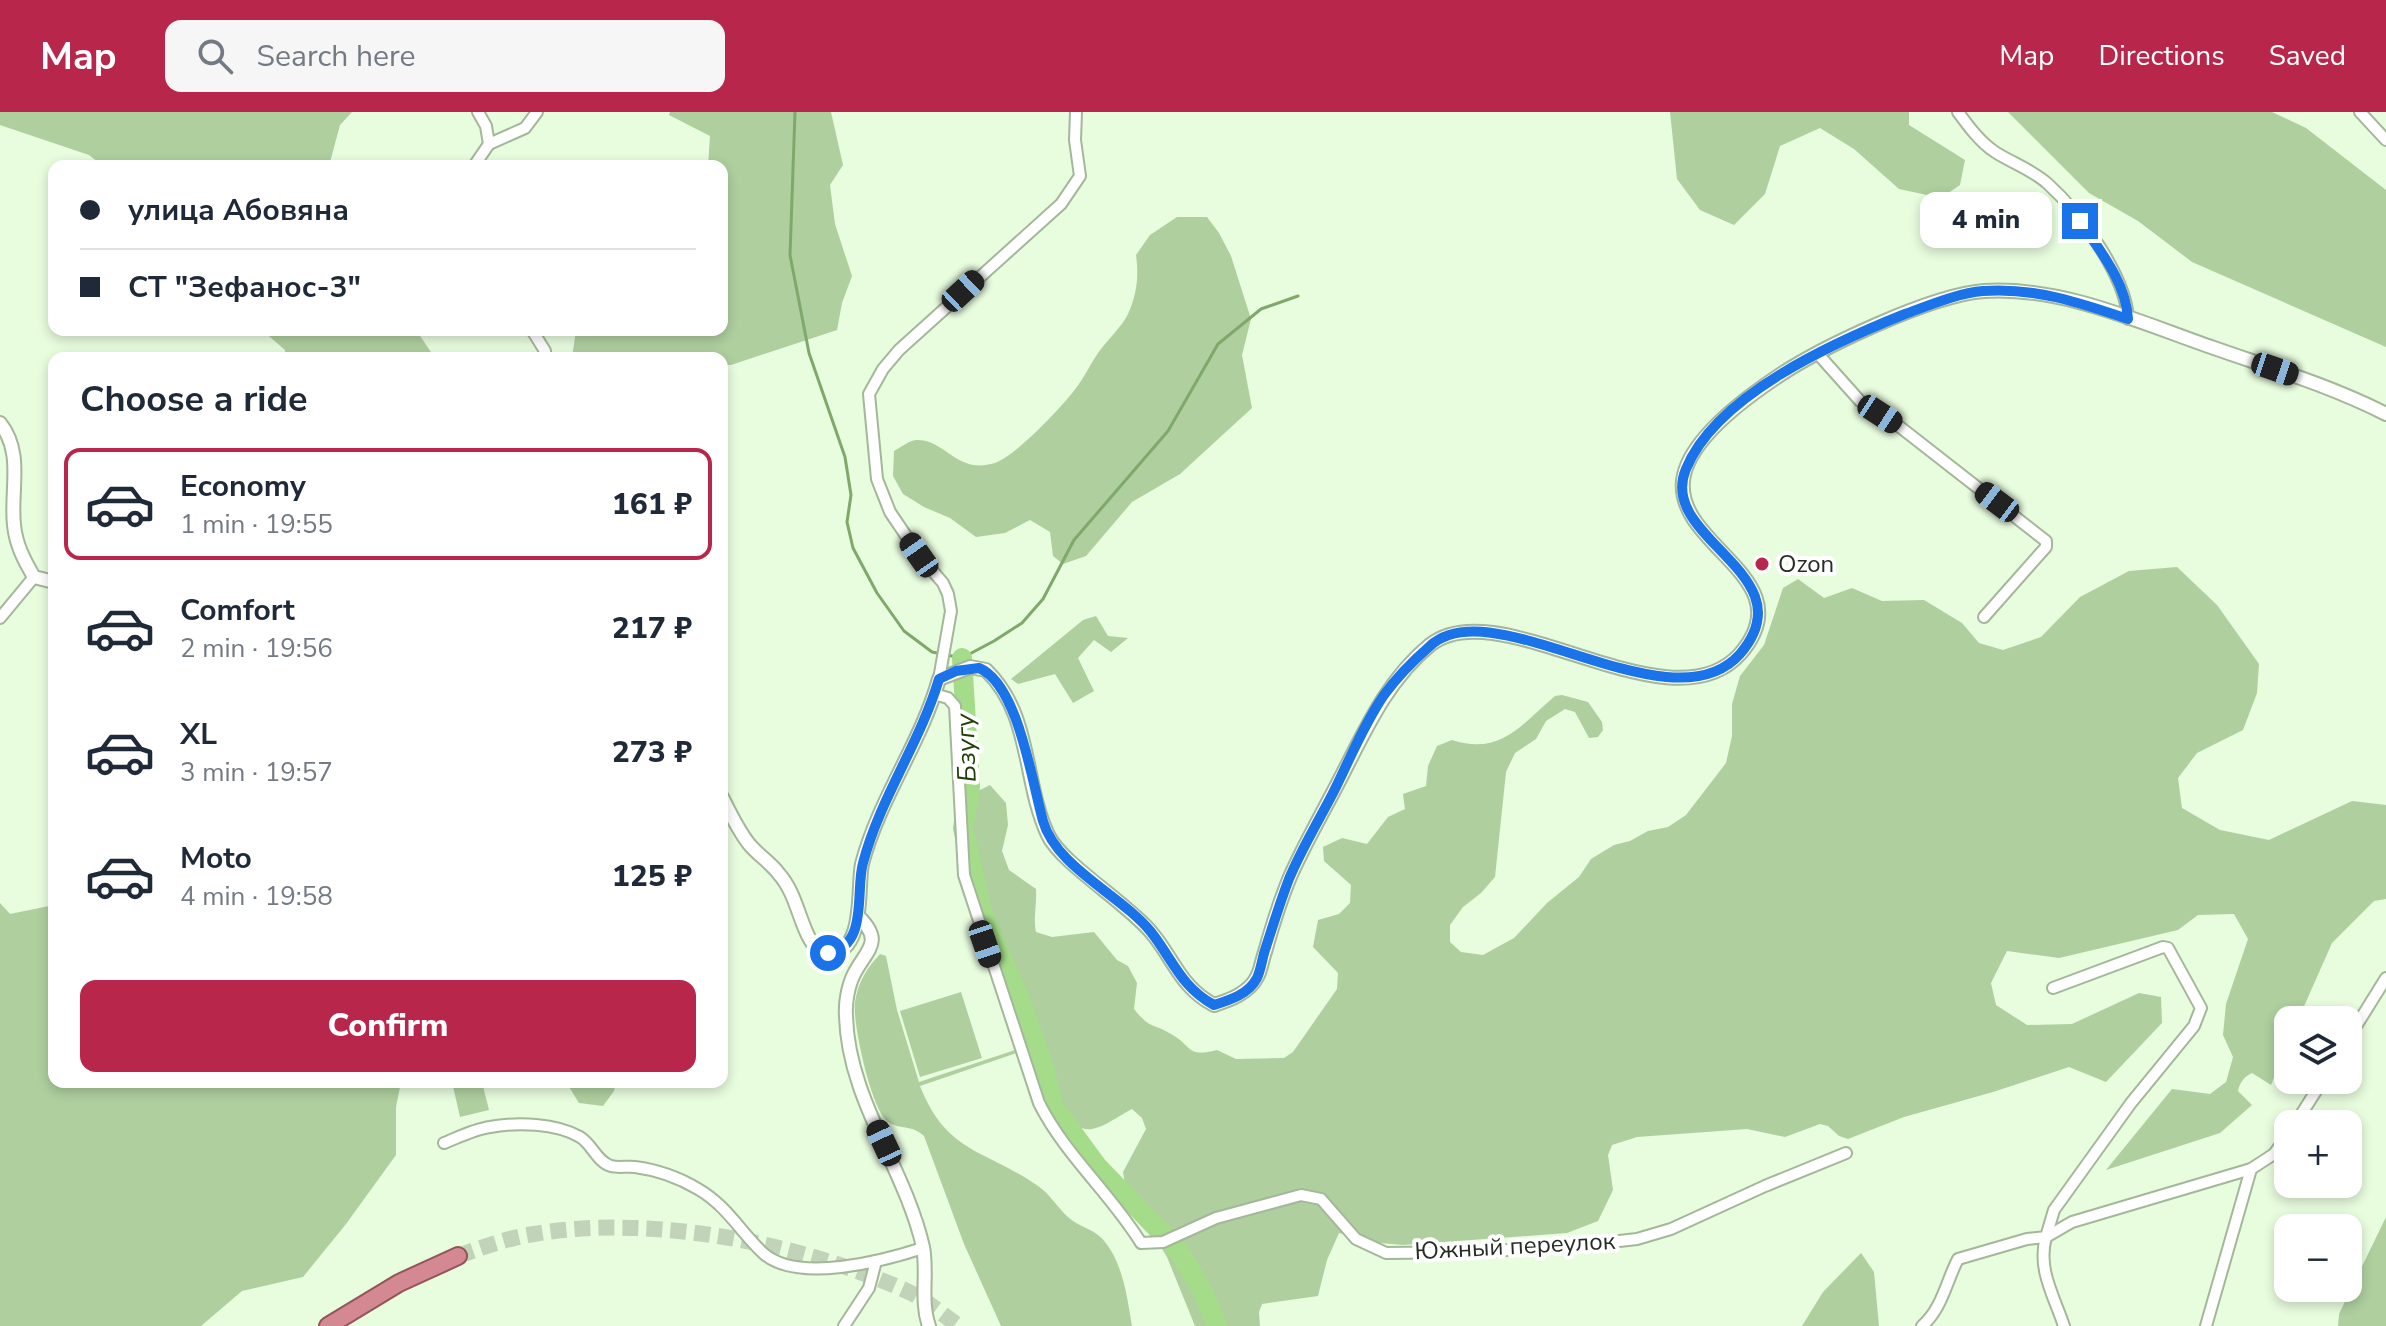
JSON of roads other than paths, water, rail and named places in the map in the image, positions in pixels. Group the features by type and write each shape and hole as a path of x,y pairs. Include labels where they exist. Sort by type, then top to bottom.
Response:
{"highway":[{"path":"328,1326 399,1283 458,1256"}],"street":[{"path":"478,112 486,126 489,144"},
{"path":"478,160 489,144 525,128 537,112"},
{"path":"728,809 750,846 779,873 792,894 814,946 823,952 835,952 850,940 859,917 863,863 882,807 934,694 951,611 943,583 919,555 890,512 877,479 869,394 883,369 899,350 1061,204 1080,176 1075,140 1076,112"},
{"path":"1958,112 1978,138 1996,153 2047,184 2080,221 2111,267 2127,302 2128,319"},
{"path":"2360,112 2386,140"},
{"path":"939,679 970,667 986,670 1006,697 1019,725 1043,821 1055,846 1121,901 1151,932 1175,969 1197,995 1214,1005 1235,999 1256,981 1289,878 1384,696 1434,641 1456,633 1492,633 1658,677 1689,679 1715,673 1738,657 1750,640 1758,616 1755,594 1746,577 1702,531 1683,499 1684,471 1698,446 1722,419 1772,380 1818,354 1903,315 1980,291 2021,291 2073,301 2128,319 2296,376 2386,414"},
{"path":"1818,354 1860,401 1900,427 2046,541 2046,547 1984,617"},
{"path":"0,423 11,444 16,481 13,524 20,553 34,577 48,580"},
{"path":"0,618 34,577"},
{"name":"Южный переулок","path":"934,694 948,698 955,706 964,875 1039,1103 1051,1126 1129,1223 1141,1243 1163,1242 1216,1218 1301,1195 1321,1199 1356,1239 1386,1253 1479,1252 1637,1239 1671,1229 1846,1153"},
{"path":"859,917 872,932 873,940 853,976 848,992 845,1012 847,1038 861,1094 907,1193 923,1248 929,1326"},
{"path":"2053,988 2163,947 2168,948 2201,1008 2194,1026 2131,1103 2054,1210 2042,1250 2044,1271 2064,1326"},
{"path":"2362,1017 2386,978"},
{"path":"444,1143 488,1127 516,1124 560,1129 582,1138 610,1166 634,1167 673,1176 697,1188 720,1203 764,1253 777,1263 790,1266 820,1268 876,1261 923,1248"},
{"path":"1922,1326 1940,1304 1958,1259 2027,1239 2046,1237 2072,1222 2251,1169 2274,1154"},
{"path":"2206,1326 2251,1169"},
{"path":"844,1326 869,1288 876,1261"}],"waterway":[{"name":"Бзугу","path":"795,112 790,255 809,353 845,457 851,495 847,522 853,548 877,593 904,631 932,652 962,658 1022,623 1043,599 1074,540 1168,431 1218,344 1261,309 1298,296"},
{"name":"Бзугу","path":"962,658 970,787 963,828 982,912 1021,1002 1045,1071 1053,1106 1097,1166 1179,1251 1203,1292 1217,1326"}],"tunnel":[{"path":"458,1256 515,1238 579,1229 626,1228 725,1237 822,1259 867,1275 915,1295 959,1326"}],"place":[{"name":"Ozon","path":"1762,564"}]}
